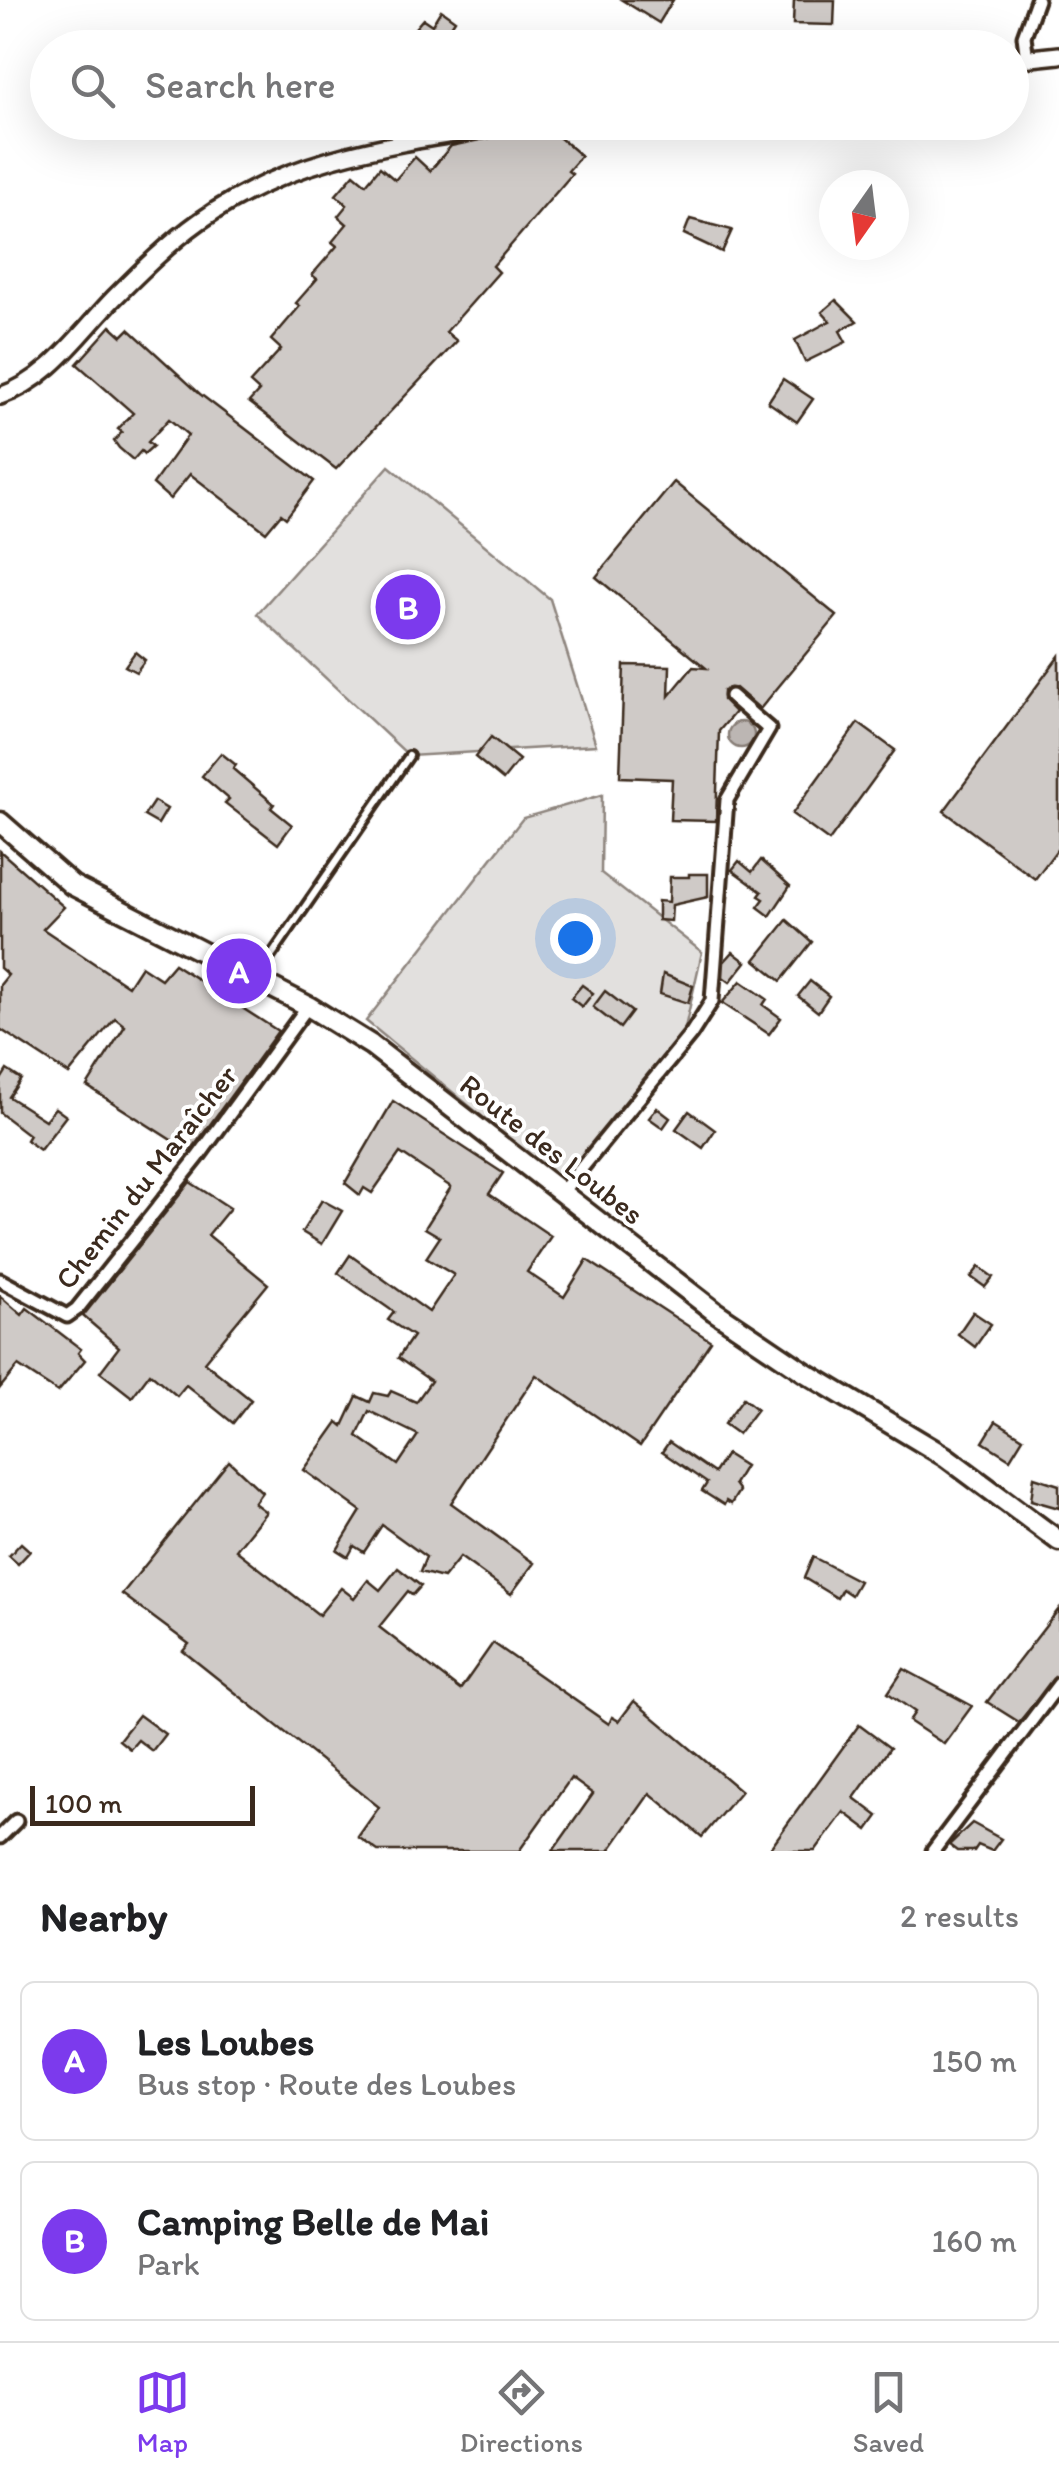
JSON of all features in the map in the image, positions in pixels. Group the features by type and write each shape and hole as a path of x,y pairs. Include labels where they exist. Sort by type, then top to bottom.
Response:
{"main road":[{"name":"Route des Loubes","path":"0,822 72,885 144,926 308,1006 408,1070 714,1311 818,1381 946,1456 1059,1541"}],"street":[{"path":"1026,30 1037,0"},
{"path":"1029,59 1059,56"},
{"path":"0,396 45,371 114,298 200,220 273,178 408,140"},
{"path":"562,1192 692,1034 712,1000 727,800 769,729 731,696"},
{"name":"Chemin du Maraîcher","path":"0,1280 67,1316 77,1309 218,1131 308,1006"},
{"path":"933,1851 1059,1684"},
{"path":"0,1837 16,1821"}],"lane":[{"path":"256,979 409,756"}],"shaded area":[{"path":"389,466 550,599 596,745 409,756 257,614"},
{"path":"741,722 750,726 754,735 750,744 741,748 732,744 728,735 732,726"},
{"path":"602,795 601,873 702,952 685,1028 563,1183 366,1021 523,818"}],"building":[{"path":"622,0 673,0 659,23"},
{"path":"794,0 835,0 834,25 793,24"},
{"path":"441,10 455,20 449,30 414,30 423,19 432,25"},
{"path":"480,140 562,140 581,156 568,171 572,174 493,266 499,272 446,332 457,341 336,469 249,402 259,391 250,383 281,349 271,340 300,306 296,303 317,279 312,275 337,246 332,242 347,224 338,216 347,205 336,195 354,174 366,184 380,167 395,180 415,157 430,171 451,146"},
{"path":"690,219 732,230 722,252 684,234"},
{"path":"836,300 857,321 840,331 846,342 805,362 795,340 830,321 822,312"},
{"path":"111,326 122,336 129,329 200,394 314,481 286,518 281,514 266,532 190,474 170,499 153,484 188,435 169,419 148,442 153,446 144,454 141,451 133,460 119,448 114,441 122,432 118,429 133,413 77,364"},
{"path":"783,379 813,399 797,422 768,402"},
{"path":"674,482 837,616 760,709 736,688 723,691 723,700 735,712 719,731 716,821 670,820 672,779 620,777 624,665 670,666 669,696 693,667 706,668 596,577"},
{"path":"135,652 145,660 136,672 125,666"},
{"path":"1059,656 1059,847 1035,879 944,811"},
{"path":"858,723 895,750 829,841 792,814"},
{"path":"491,737 519,760 503,780 475,757"},
{"path":"221,753 236,765 233,769 274,804 271,808 292,825 278,844 225,803 229,799 202,776"},
{"path":"154,801 167,809 158,824 144,816"},
{"path":"0,851 64,907 43,929 128,986 141,966 161,979 174,964 278,1031 190,1152 87,1086 125,1026 115,1018 69,1074 0,1029 0,985 8,975 0,968"},
{"path":"761,860 790,886 770,916 758,907 764,899 759,896 762,892 732,870 739,861 752,872"},
{"path":"708,874 708,897 672,905 671,921 658,920 658,901 669,902 670,877"},
{"path":"787,920 812,942 781,981 755,960"},
{"path":"733,952 746,962 730,982 723,977 724,962"},
{"path":"663,974 693,986 688,1003 660,994"},
{"path":"741,981 767,999 763,1005 781,1018 769,1034 722,1003"},
{"path":"810,981 829,996 818,1012 798,996"},
{"path":"582,985 593,993 582,1007 571,998"},
{"path":"605,991 632,1012 620,1028 593,1007"},
{"path":"7,1070 21,1079 9,1097 45,1120 55,1108 66,1116 40,1150 26,1140 29,1135 0,1113 0,1081"},
{"path":"393,1101 503,1173 489,1194 551,1236 527,1272 564,1297 587,1260 711,1341 640,1446 536,1375 451,1503 534,1563 511,1594 460,1557 443,1578 420,1572 426,1557 382,1525 364,1552 354,1546 348,1557 337,1550 361,1511 304,1470 338,1422 343,1426 357,1396 370,1402 374,1393 388,1396 391,1391 416,1402 431,1381 398,1358 413,1336 388,1320 394,1312 338,1273 350,1255 429,1312 454,1275 426,1258 440,1237 425,1228 451,1187 400,1153 372,1193 364,1188 360,1195 345,1183","holes":["369,1411 418,1435 398,1465 357,1436"]},
{"path":"657,1108 670,1118 663,1128 649,1118"},
{"path":"689,1111 715,1130 703,1148 676,1129"},
{"path":"190,1182 230,1208 208,1235 268,1284 204,1362 251,1400 233,1423 186,1385 177,1396 150,1373 132,1397 100,1372 119,1347 83,1316"},
{"path":"322,1200 342,1211 322,1244 302,1232"},
{"path":"979,1267 993,1277 985,1287 971,1277"},
{"path":"0,1296 22,1315 27,1308 81,1349 78,1353 85,1360 58,1392 18,1366 0,1388"},
{"path":"973,1312 991,1324 975,1347 958,1334"},
{"path":"743,1398 757,1409 738,1434 724,1424"},
{"path":"996,1421 1023,1438 1010,1459 983,1442"},
{"path":"669,1442 714,1473 726,1454 745,1466 734,1484 739,1491 731,1504 726,1501 724,1505 702,1491 707,1483 662,1452"},
{"path":"229,1461 262,1492 254,1503 266,1512 236,1550 319,1615 341,1588 354,1598 368,1580 380,1590 398,1568 421,1586 413,1595 408,1591 379,1627 460,1690 493,1643 609,1724 612,1717 619,1721 634,1701 741,1791 702,1837 650,1793 609,1851 553,1851 593,1794 571,1778 519,1851 378,1851 358,1837 379,1807 183,1651 189,1644 122,1594"},
{"path":"1034,1477 1059,1485 1059,1508 1031,1500"},
{"path":"21,1543 30,1551 18,1564 9,1556"},
{"path":"813,1557 859,1581 851,1595 842,1589 837,1598 804,1578"},
{"path":"1059,1609 1059,1674 1019,1722 987,1702"},
{"path":"904,1669 972,1706 944,1744 909,1721 915,1712 888,1693"},
{"path":"139,1715 165,1734 152,1751 138,1740 130,1749 119,1740"},
{"path":"859,1725 890,1748 854,1798 878,1816 868,1830 844,1812 815,1851 768,1851"},
{"path":"972,1823 1001,1839 992,1851 978,1845 974,1851 957,1851 949,1845"}],"place":[{"name":"Camping Belle de Mai","path":"408,607"},
{"name":"Les Loubes","path":"239,971"}]}
